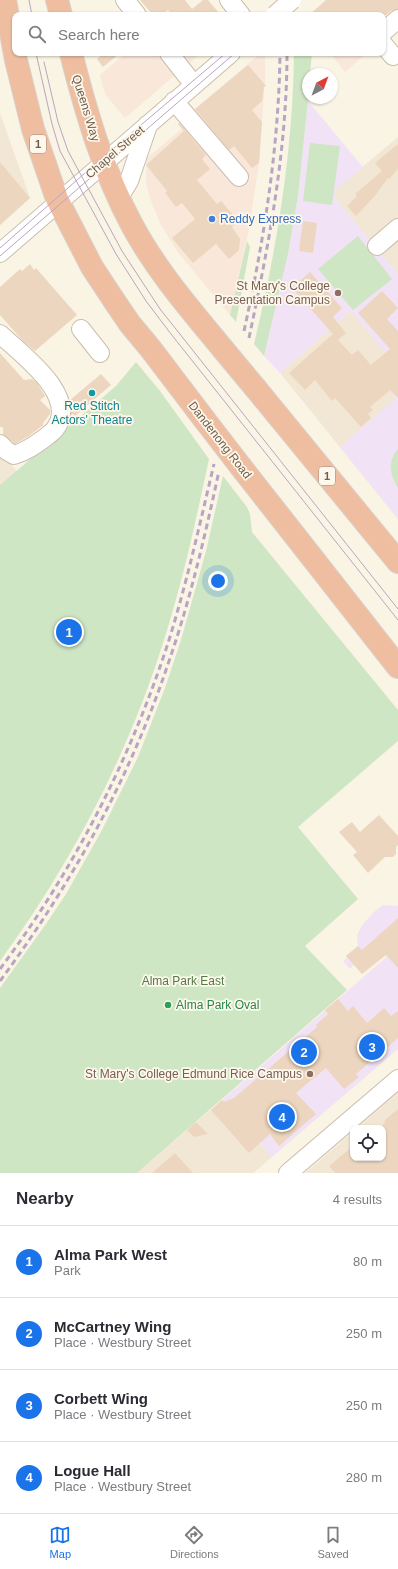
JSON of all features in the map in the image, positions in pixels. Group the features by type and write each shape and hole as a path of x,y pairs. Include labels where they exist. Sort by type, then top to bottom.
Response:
{"highway":[{"name":"1","path":"5,0 6,35 12,56"},
{"path":"57,0 60,12"},
{"name":"1","path":"12,56 33,129 58,202"},
{"name":"Queens Way","path":"72,56 83,100 104,163"},
{"name":"1","path":"104,163 118,198 132,226 153,260 188,307 398,562"},
{"name":"Dandenong Road","path":"58,202 92,266 114,302 130,324 398,667"}],"street":[{"path":"125,0 135,12"},
{"path":"229,0 239,12"},
{"path":"386,29 398,19"},
{"path":"171,56 194,84"},
{"name":"Chapel Street","path":"0,253 227,56"},
{"path":"174,101 239,177"},
{"path":"118,198 129,181 145,136 147,125"},
{"path":"377,246 398,228"},
{"path":"81,329 100,353"},
{"path":"0,334 42,374 57,392 61,409 60,419 55,429 32,448 14,455 6,451 0,444"},
{"path":"288,1173 398,1079"}],"shaded area":[{"path":"122,56 197,56 125,118 105,94 100,75"},
{"path":"257,56 265,56 265,80 259,163 249,229 230,315 177,251 160,223 151,201 146,183 147,158 182,129 178,124"},
{"path":"332,56 364,56 345,72"},
{"name":"St Mary's College Presentation Campus","path":"308,104 310,104 363,167 335,191 335,198 398,274 398,519 340,447 396,398 374,373 390,359 351,311 280,373 264,356 288,254 298,196"},
{"path":"0,113 30,198 0,225"},
{"path":"398,137 398,274 335,198 334,191"},
{"path":"351,311 398,317 398,519 280,373"},
{"path":"0,450 17,471 0,485"},
{"path":"383,905 398,906 398,944 362,974 354,965 350,969 343,961 347,958 346,956 358,946 357,935 363,924"},
{"name":"St Mary's College Edmund Rice Campus","path":"398,947 398,1049 272,1157 222,1100"},
{"path":"398,1093 398,1173 305,1173 350,1135 350,1161 386,1161 386,1125 361,1125"},
{"path":"222,1100 272,1157 253,1173 137,1173"}],"green space":[{"path":"294,56 312,56 311,68 302,68 302,104 308,104 298,196 288,254 264,356 254,344 270,272 282,199 291,126"},
{"path":"310,143 340,146 332,205 303,201"},
{"path":"358,236 392,279 353,310 318,269"},
{"path":"247,241 250,247 236,322 230,315"},
{"path":"136,362 160,391 209,459 194,527 177,595 150,683 115,767 74,847 51,886 0,961 0,485 116,386"},
{"path":"398,449 398,488 393,478 391,464 392,459"},
{"name":"Alma Park East","path":"223,476 247,507 250,514 252,532 398,710 398,741 298,827 358,899 305,946 347,990 137,1173 0,1173 0,988 66,894 102,830 138,757 165,688 181,640 206,551"}],"building":[{"path":"140,0 185,0 192,9 203,0 208,0 218,12 170,12 168,10 166,12 150,12"},
{"path":"326,0 398,0 398,9 391,11 386,15 386,12 312,12"},
{"path":"100,56 116,56 103,67 97,59"},
{"path":"248,65 266,86 264,87 262,101 252,110 262,122 259,163 252,168 234,146 229,150 195,109"},
{"path":"179,123 206,155 202,159 210,169 197,180 217,204 221,201 235,217 230,221 234,225 232,227 240,239 239,250 229,259 216,244 193,263 172,238 195,219 182,203 176,207 165,193 167,191 146,165 184,131 178,124"},
{"path":"398,144 398,169 389,179 388,178 374,197 356,216 347,206 357,196 355,194 382,171 375,163"},
{"path":"0,162 30,198 0,225"},
{"path":"303,221 317,223 313,253 299,251"},
{"path":"30,264 34,270 36,268 77,315 35,351 22,340 0,315 0,287 20,269 22,271"},
{"path":"310,272 342,308 333,317 346,333 338,340 352,355 358,350 371,365 390,349 358,313 382,291 398,308 387,319 398,331 398,398 390,390 370,407 373,410 368,414 371,418 361,427 335,398 332,401 315,380 305,390 289,373 333,334 292,288"},
{"path":"0,353 24,380 32,379 37,383 45,396 40,400 50,410 50,414 43,425 29,436 15,444 3,434 3,427 0,427"},
{"path":"101,374 111,385 75,416 73,414 71,415 70,400"},
{"path":"379,815 398,836 398,845 396,847 396,854 393,857 385,857 368,873 353,855 357,852 339,832 352,822 360,832"},
{"path":"398,918 398,968 386,955 362,974 346,956 358,946 362,950"},
{"name":"St Mary's College Edmund Rice Campus","path":"338,999 348,1011 353,1006 367,1023 384,1008 391,1016 398,1011 398,1038 356,1074 359,1077 344,1089 326,1068 296,1093 316,1114 279,1146 270,1134 249,1153 211,1110 222,1100 224,1102 234,1098 317,1027 316,1025 328,1014 325,1010"},
{"path":"398,1109 398,1173 335,1173 329,1166 350,1148 350,1161 386,1161 386,1125 383,1125 386,1119"},
{"path":"196,1122 208,1134 194,1137 187,1130"},
{"path":"175,1153 193,1173 152,1173"}],"tram line":[{"path":"29,0 31,12"},
{"path":"273,12 287,0"},
{"path":"283,12 297,0"},
{"path":"37,56 52,124 60,151 116,254 146,301 398,620"},
{"path":"0,248 102,158 222,56"},
{"path":"0,256 232,56"},
{"path":"44,62 58,122 68,151 122,251 160,309 398,609"}],"railway":[{"path":"244,331 258,262 269,193 277,123 280,56"},
{"path":"249,338 276,196 284,125 287,56"},
{"path":"0,969 27,931 76,853 98,812 137,727 154,684 176,618 214,464"},
{"path":"0,981 51,907 74,869 117,789 136,748 153,706 176,640 203,544 219,471"}],"place":[{"name":"Reddy Express","path":"212,219"},
{"name":"St Mary's College Presentation Campus","path":"338,293"},
{"name":"Red Stitch Actors' Theatre","path":"92,393"},
{"name":"Alma Park West","path":"69,632"},
{"name":"Alma Park Oval","path":"168,1005"},
{"name":"Corbett Wing","path":"372,1047"},
{"name":"McCartney Wing","path":"304,1052"},
{"name":"St Mary's College Edmund Rice Campus","path":"310,1074"},
{"name":"Logue Hall","path":"282,1117"}]}
